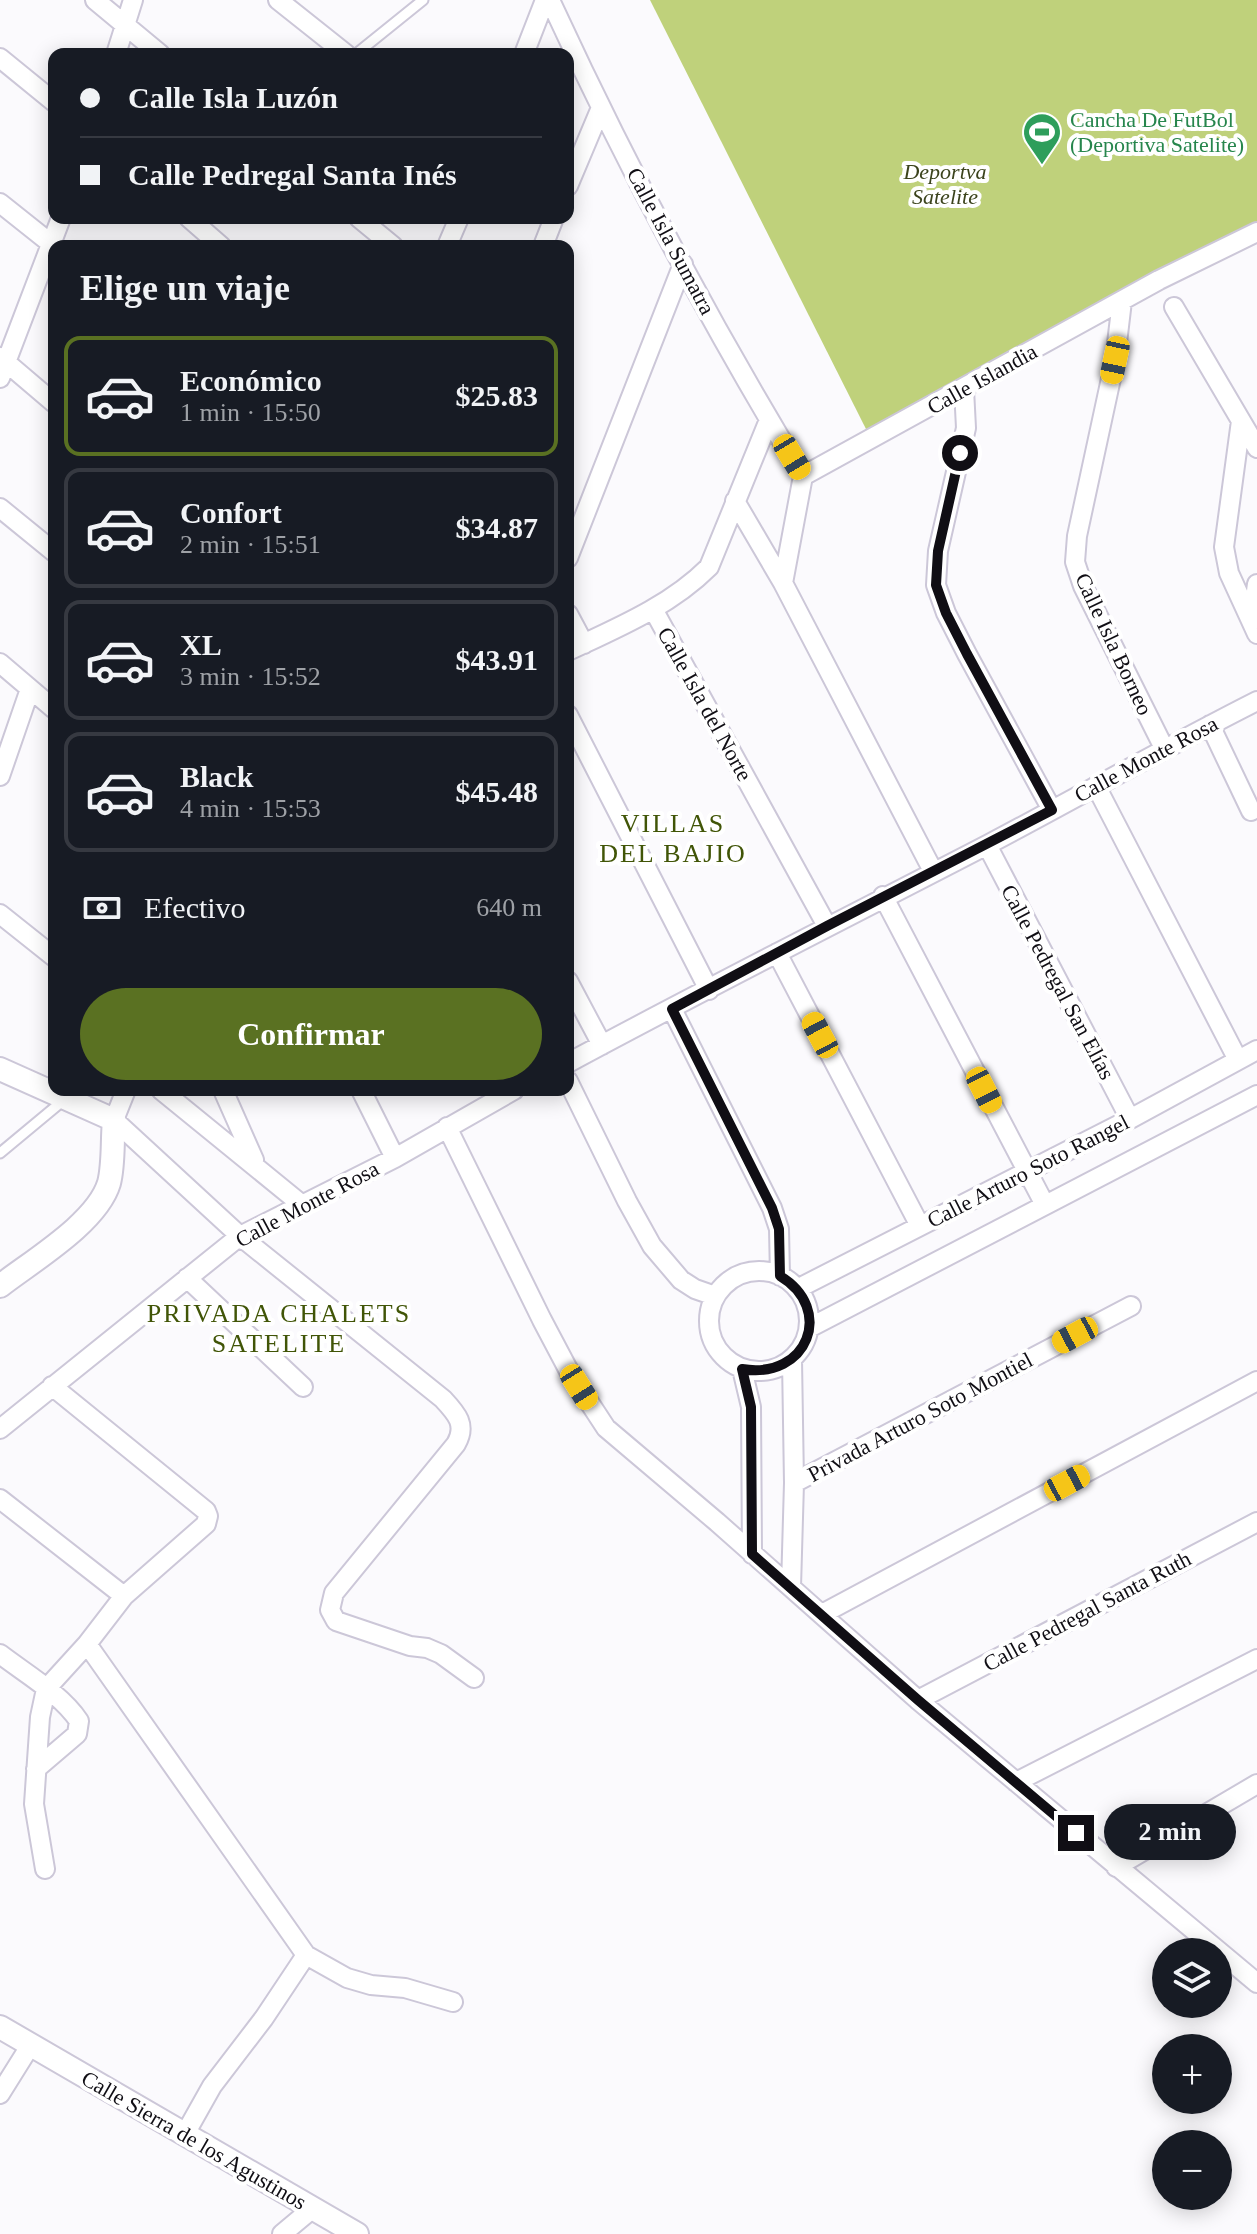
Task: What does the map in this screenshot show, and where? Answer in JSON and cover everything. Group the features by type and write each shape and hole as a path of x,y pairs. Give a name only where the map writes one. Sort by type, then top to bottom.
{"street":[{"path":"95,0 153,48"},
{"path":"118,48 133,0"},
{"path":"278,0 338,48"},
{"path":"527,48 547,0"},
{"name":"Calle Isla Sumatra","path":"547,0 570,48"},
{"name":"Calle Isla Sumatra","path":"574,56 683,264 803,476"},
{"path":"0,58 48,97"},
{"path":"574,172 600,110"},
{"path":"0,203 48,241"},
{"path":"196,224 214,240"},
{"path":"366,224 386,240"},
{"name":"Calle Islandia","path":"803,476 1159,280 1257,232"},
{"path":"48,257 2,365 48,399"},
{"path":"574,543 683,264"},
{"name":"Calle Isla Borneo","path":"1122,301 1115,360 1077,536 1075,562 1099,620 1164,748"},
{"path":"1174,307 1257,448"},
{"path":"964,389 966,428 938,551 936,585 967,654 1052,810"},
{"path":"576,648 653,609 709,567 769,420"},
{"path":"1241,421 1224,547 1229,573 1255,628"},
{"path":"783,583 803,476"},
{"path":"735,501 783,583 933,871"},
{"path":"0,508 48,547"},
{"path":"1255,628 1257,584"},
{"name":"Calle Isla del Norte","path":"653,609 827,926"},
{"path":"0,663 48,704"},
{"path":"0,776 30,689"},
{"name":"Calle Monte Rosa","path":"574,1060 1257,701"},
{"path":"1210,725 1251,811"},
{"path":"574,727 709,990"},
{"path":"1096,786 1238,1060"},
{"name":"Calle Pedregal San Elías","path":"987,845 1130,1119"},
{"path":"883,896 1045,1205"},
{"path":"0,914 48,952"},
{"path":"777,953 920,1226"},
{"path":"574,992 602,1045"},
{"path":"672,1009 772,1208 779,1229 780,1276"},
{"name":"Calle Arturo Soto Rangel","path":"797,1289 1027,1173 1257,1050"},
{"path":"0,1069 48,1091"},
{"path":"574,1093 652,1246 681,1280 715,1296"},
{"name":"Calle Arturo Soto Rangel","path":"809,1328 1257,1095"},
{"path":"58,1096 114,1120 240,1236 457,1413 462,1423 461,1435 446,1458 334,1593 330,1610 336,1621 441,1654 474,1678"},
{"path":"0,1286 51,1247 98,1204 109,1182 114,1120 124,1096"},
{"path":"169,1096 301,1204"},
{"path":"226,1096 256,1165"},
{"path":"364,1096 395,1158"},
{"name":"Calle Monte Rosa","path":"0,1429 240,1236 395,1158 447,1127 490,1096"},
{"path":"447,1127 556,1347 606,1428 918,1700 1257,1983"},
{"path":"751,1271 766,1271 780,1276 797,1289 808,1307 809,1328 803,1346 792,1360 777,1369 760,1372 742,1369 727,1361 715,1347 709,1331 709,1313 715,1296 724,1284 751,1271"},
{"path":"187,1278 303,1387"},
{"name":"Privada Arturo Soto Montiel","path":"794,1483 1131,1306"},
{"path":"791,1587 794,1483 792,1360"},
{"path":"742,1369 751,1407 752,1554"},
{"path":"822,1614 1257,1381"},
{"path":"45,1869 34,1804 40,1717 46,1689 87,1644 124,1596 206,1524 208,1516 206,1511 52,1386"},
{"path":"0,1499 82,1560 124,1596"},
{"name":"Calle Pedregal Santa Ruth","path":"918,1700 1257,1522"},
{"path":"87,1644 306,1955 347,1978 371,1985 405,1988 453,2002"},
{"path":"0,1654 46,1689 79,1721 77,1734 36,1769"},
{"path":"1016,1782 1257,1659"},
{"path":"1116,1867 1257,1784"},
{"path":"185,2134 212,2086 264,2018 306,1955"},
{"name":"Calle Sierra de los Agustinos","path":"0,2027 357,2234"},
{"path":"0,2094 30,2046"},
{"path":"282,2234 313,2208"}],"lane":[{"path":"363,48 423,0"},
{"path":"0,1153 65,1099"}],"green space":[{"name":"Deportva Satelite","path":"650,0 1257,0 1257,223 867,431"}],"place":[{"name":"Cancha De FutBol (Deportiva Satelite)","path":"1042,166"}],"district":[{"name":"VILLAS DEL BAJIO","path":"673,838"},
{"name":"PRIVADA CHALETS SATELITE","path":"279,1328"}],"route":[{"path":"960,453 938,551 936,585 967,654 1052,810 672,1009 772,1208 779,1229 780,1276 797,1289 808,1307 809,1328 803,1346 792,1360 777,1369 760,1372 742,1369 751,1407 752,1554 1076,1833"}]}
